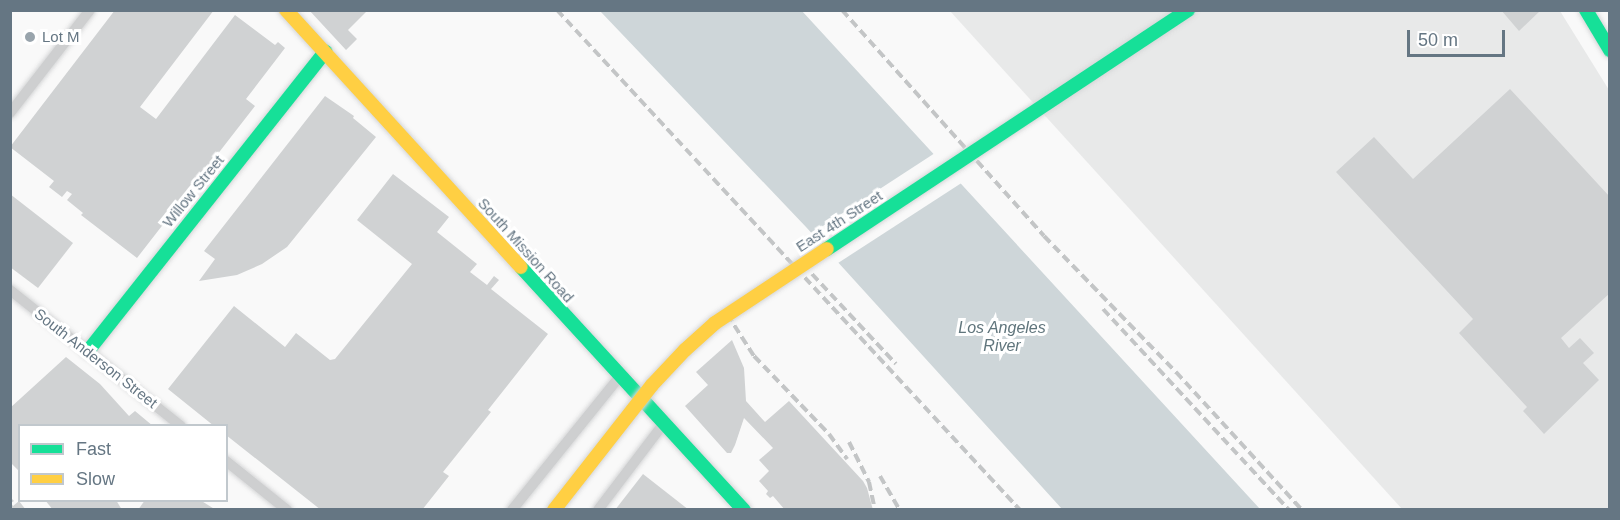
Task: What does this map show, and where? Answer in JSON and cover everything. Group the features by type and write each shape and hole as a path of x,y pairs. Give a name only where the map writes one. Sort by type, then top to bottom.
{"street":[{"path":"10,112 90,10"},
{"name":"South Mission Road","path":"286,10 744,510"},
{"name":"East 4th Street","path":"554,510 652,385 715,322 1188,10"},
{"path":"1585,12 1610,50"},
{"name":"Willow Street","path":"88,351 325,52"},
{"name":"South Anderson Street","path":"10,290 179,424"},
{"path":"512,510 620,376"},
{"path":"598,510 664,423"},
{"path":"228,463 287,510"}],"shaded area":[{"path":"950,11 1560,11 1609,90 1609,509 1402,509"}],"water":[{"name":"Los Angeles River","path":"600,11 802,11 1260,509 1062,509 806,227"}],"pier":[{"path":"935,153 963,182 835,265 809,235"}],"building":[{"path":"115,10 214,10 140,107 156,119 235,15 275,45 278,42 285,48 246,99 255,106 137,258 81,215 83,213 67,200 72,194 67,191 62,197 49,187 54,181 10,147"},
{"path":"309,10 368,10 348,30 357,39 346,50"},
{"path":"1501,10 1541,10 1519,31"},
{"path":"1510,89 1610,197 1610,293 1561,338 1569,348 1580,338 1594,353 1583,363 1599,380 1544,434 1523,411 1527,407 1459,333 1473,319 1336,172 1374,137 1413,179"},
{"path":"325,96 354,116 353,118 376,137 287,247 262,264 237,275 199,281 215,259 204,251"},
{"path":"393,174 449,217 437,232 477,264 470,272 487,285 494,276 499,280 491,289 548,334 488,410 491,412 443,472 449,476 422,510 321,510 228,437 228,424 212,424 168,389 234,306 285,347 296,333 330,360 335,359 412,264 357,220"},
{"path":"10,194 73,243 38,288 10,267"},
{"path":"732,340 744,368 746,401 765,422 789,401 863,481 873,510 785,510 773,496 770,498 766,494 768,491 759,481 769,471 759,460 773,448 744,418 735,445 731,453 727,453 685,406 708,385 696,372"},
{"path":"66,357 100,384 129,416 135,411 151,424 18,424 18,470 10,462 10,408"},
{"path":"643,474 689,510 615,510"},
{"path":"10,497 14,501 11,503 13,506 20,502 26,510 10,510"},
{"path":"47,502 117,502 122,510 53,510"},
{"path":"144,502 203,502 216,510 138,510"}],"railway":[{"path":"557,10 1020,510"},
{"path":"842,10 1044,236 1176,372 1302,510"},
{"path":"812,274 896,364"},
{"path":"1103,309 1289,510"},
{"path":"727,314 754,356 829,434 847,459"},
{"path":"849,442 869,482 875,510"},
{"path":"880,476 900,510"}],"traffic: fast":[{"path":"827,249 1188,10"},
{"path":"1586,10 1610,50"},
{"path":"88,351 325,52"},
{"path":"521,267 744,510"}],"traffic: slow":[{"path":"286,10 521,267"},
{"path":"554,510 652,385 685,350 715,323 827,249"}],"place":[{"name":"Lot M","path":"30,37"}]}
